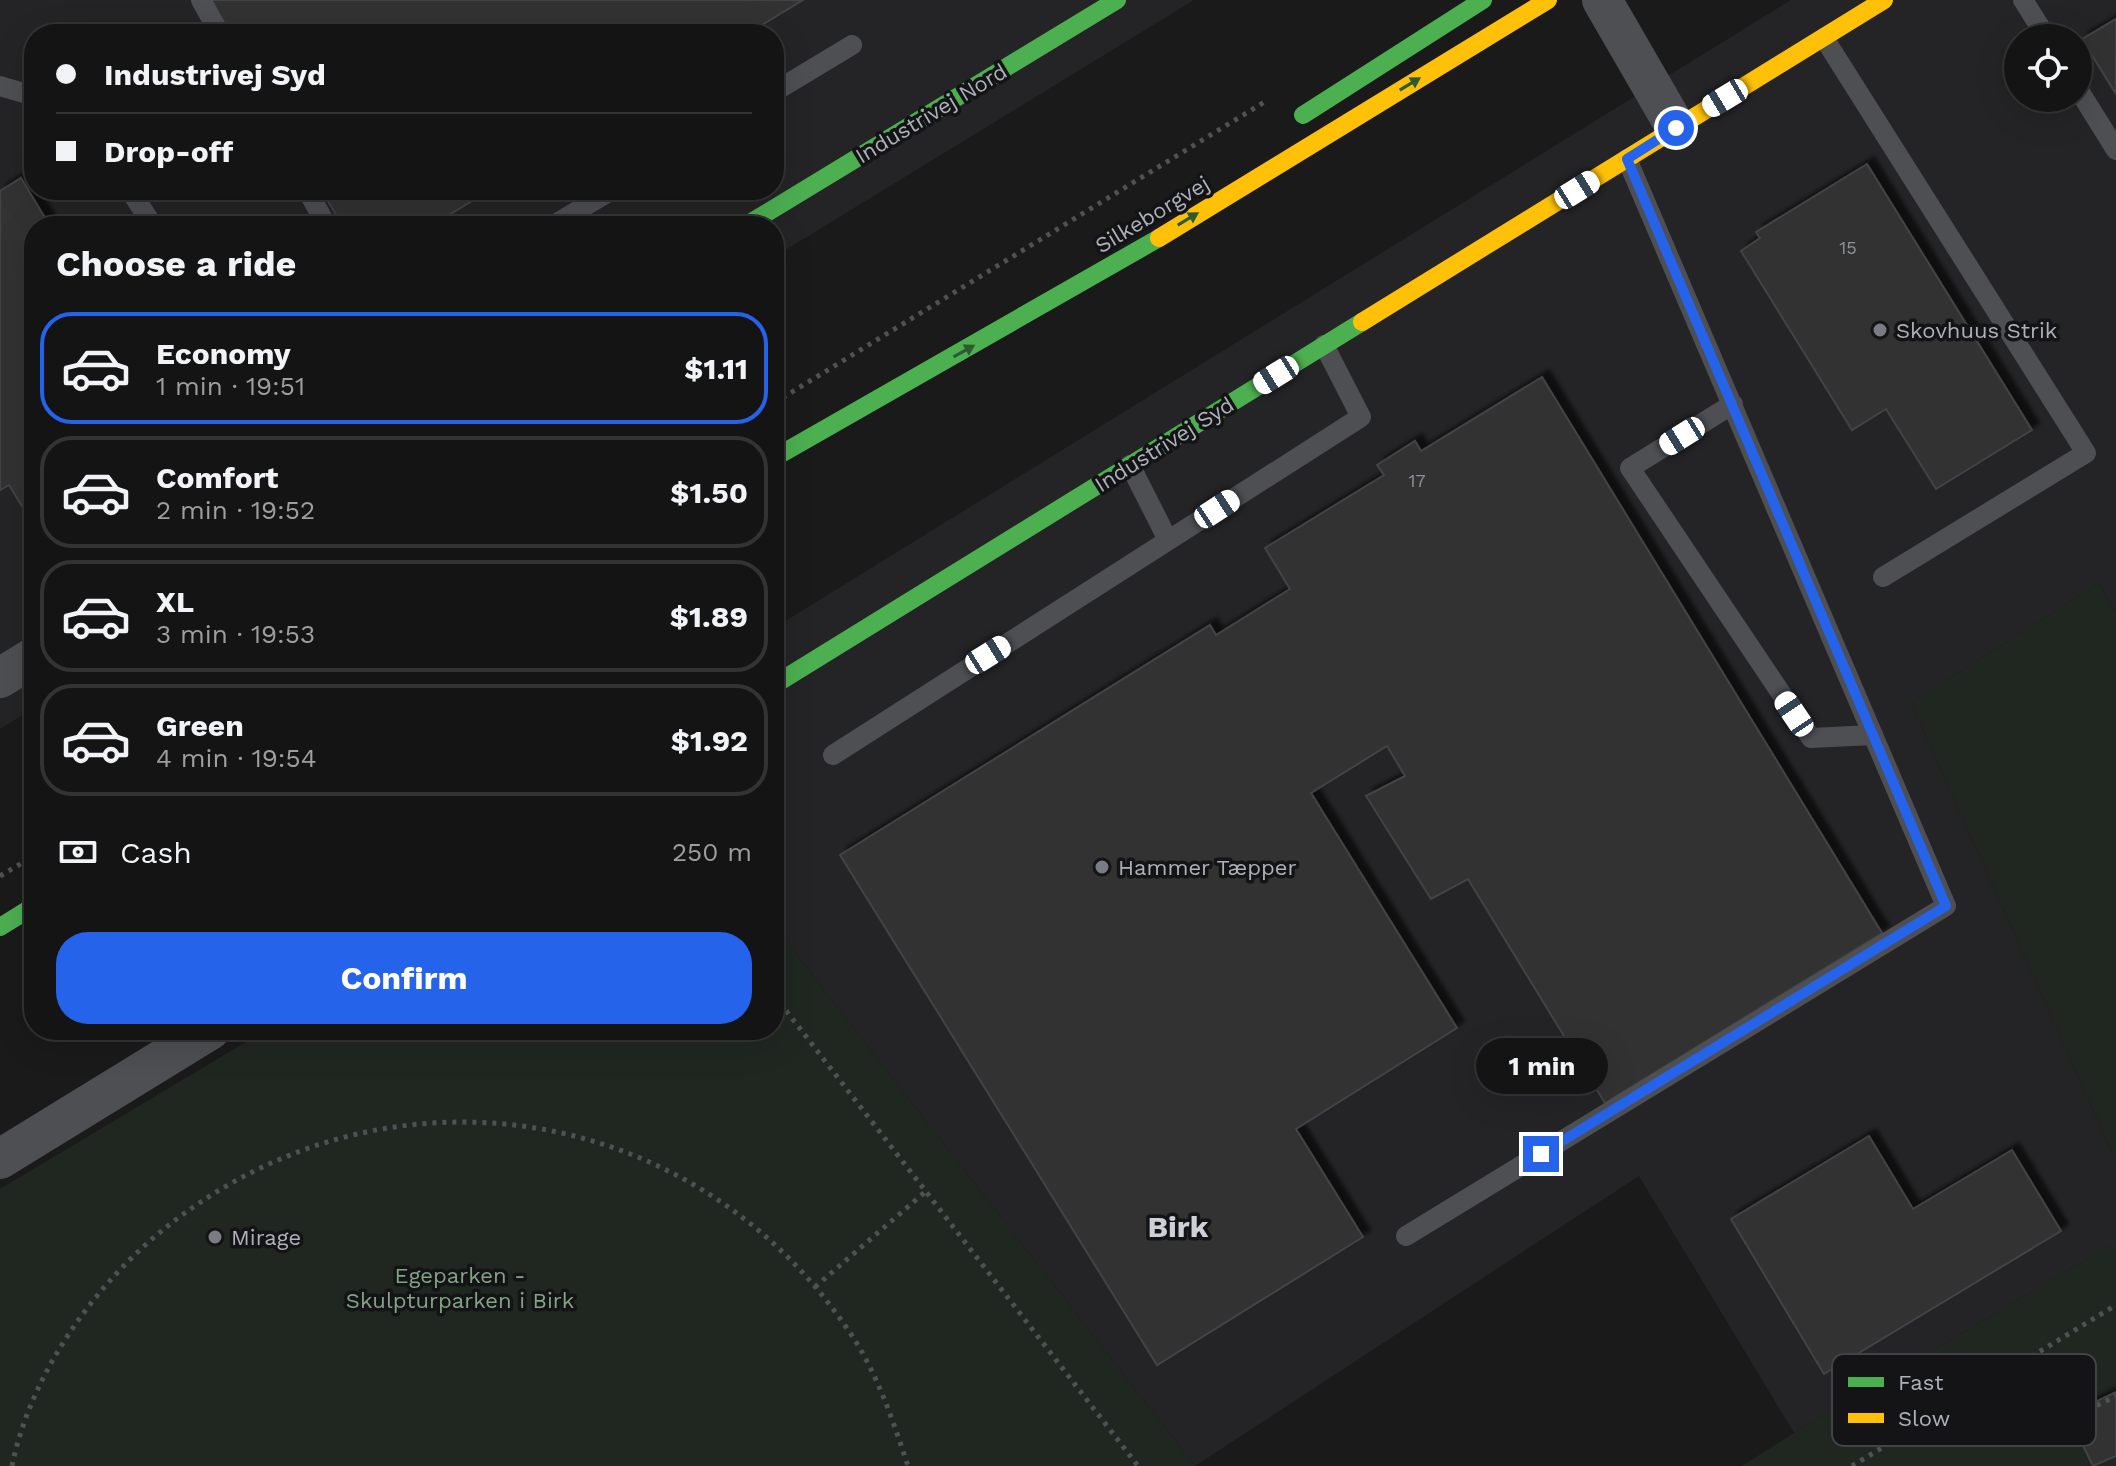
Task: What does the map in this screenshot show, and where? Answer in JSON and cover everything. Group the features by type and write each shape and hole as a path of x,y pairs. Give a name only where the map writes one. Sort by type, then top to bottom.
{"street":[{"name":"Industrivej Nord","path":"761,216 1117,0"},
{"path":"1282,128 1483,0"},
{"name":"Silkeborgvej","path":"784,450 1078,287 1548,0"},
{"path":"1602,0 1676,128"},
{"name":"Industrivej Syd","path":"784,679 1884,0"},
{"name":"Silkeborgvej","path":"784,450 1028,291"},
{"path":"0,678 24,663"},
{"path":"0,927 24,912"},
{"path":"0,1159 194,1040"}],"lane":[{"path":"201,0 214,24"},
{"path":"2023,0 2038,24"},
{"path":"1824,38 2086,453 1883,577"},
{"path":"784,86 852,45"},
{"path":"0,86 24,93"},
{"path":"2092,111 2116,150"},
{"path":"1406,1236 1946,906 1627,159"},
{"path":"569,216 595,200"},
{"path":"833,755 1361,417 1324,345"},
{"path":"1733,404 1630,468 1811,738 1873,735"},
{"path":"1130,465 1168,540"}],"path":[{"path":"784,397 1273,96"},
{"path":"0,876 24,862"},
{"path":"784,1008 1138,1466"},
{"path":"12,1466 44,1377 87,1308 140,1247 204,1197 263,1165 352,1133 446,1121 513,1123 592,1139 668,1169 737,1211 797,1265 847,1328 886,1399 908,1466"},
{"path":"815,1287 925,1192"},
{"path":"2036,1354 2116,1305"},
{"path":"2096,1406 2116,1396"},
{"path":"1852,1466 1885,1446"}],"shaded area":[{"path":"0,0 1194,0 784,251 784,216 24,216 24,714 0,729"},
{"path":"1791,0 2116,0 2116,612 2099,583 1911,703 2116,1161 2116,1242 1927,1354 1832,1354 1832,1410 1794,1433 1639,1176 1195,1466 784,939 784,622"}],"green space":[{"path":"2099,583 2116,612 2116,1161 1911,703"},
{"name":"Egeparken - Skulpturparken i Birk","path":"784,939 1195,1466 0,1466 0,1189 249,1040 784,1040"},
{"path":"2116,1242 2116,1466 1742,1466 1832,1410 1832,1446 2096,1446 2096,1354 1927,1354"}],"building":[{"path":"205,0 803,0 763,24 220,24"},
{"path":"2116,19 2116,94 2092,55 2092,33"},
{"name":"Skovhuus Strik","path":"1867,164 2032,430 1936,489 1886,409 1852,430 1741,251 1760,238 1756,232"},
{"path":"21,178 24,200 34,200 44,216 24,216 24,509 9,485 0,490 0,191"},
{"path":"327,200 474,200 447,216 337,216"},
{"name":"Hammer Tæpper","path":"1542,377 1882,933 1605,1103 1468,879 1431,899 1366,796 1405,776 1387,746 1311,793 1457,1028 1296,1129 1363,1237 1157,1365 840,855 1210,625 1216,635 1290,589 1265,548 1384,475 1377,465 1415,441 1421,451"},
{"path":"1869,1136 1913,1209 2012,1150 2061,1231 1857,1354 1832,1354 1832,1369 1824,1374 1731,1219"},
{"path":"2116,1392 2116,1456 2093,1466 2083,1446 2096,1446 2096,1402"}],"traffic: fast":[{"path":"761,216 1117,0"},
{"path":"1303,115 1483,0"},
{"path":"784,452 1159,238"},
{"path":"784,679 1362,322"},
{"path":"0,927 24,912"}],"traffic: slow":[{"path":"1159,238 1548,0"},
{"path":"1362,322 1884,0"}],"place":[{"name":"Skovhuus Strik","path":"1880,330"},
{"name":"Hammer Tæpper","path":"1102,867"},
{"name":"Mirage","path":"215,1237"}],"district":[{"name":"Birk","path":"1178,1227"}],"route":[{"path":"1541,1154 1946,906 1627,159 1676,128"}]}
